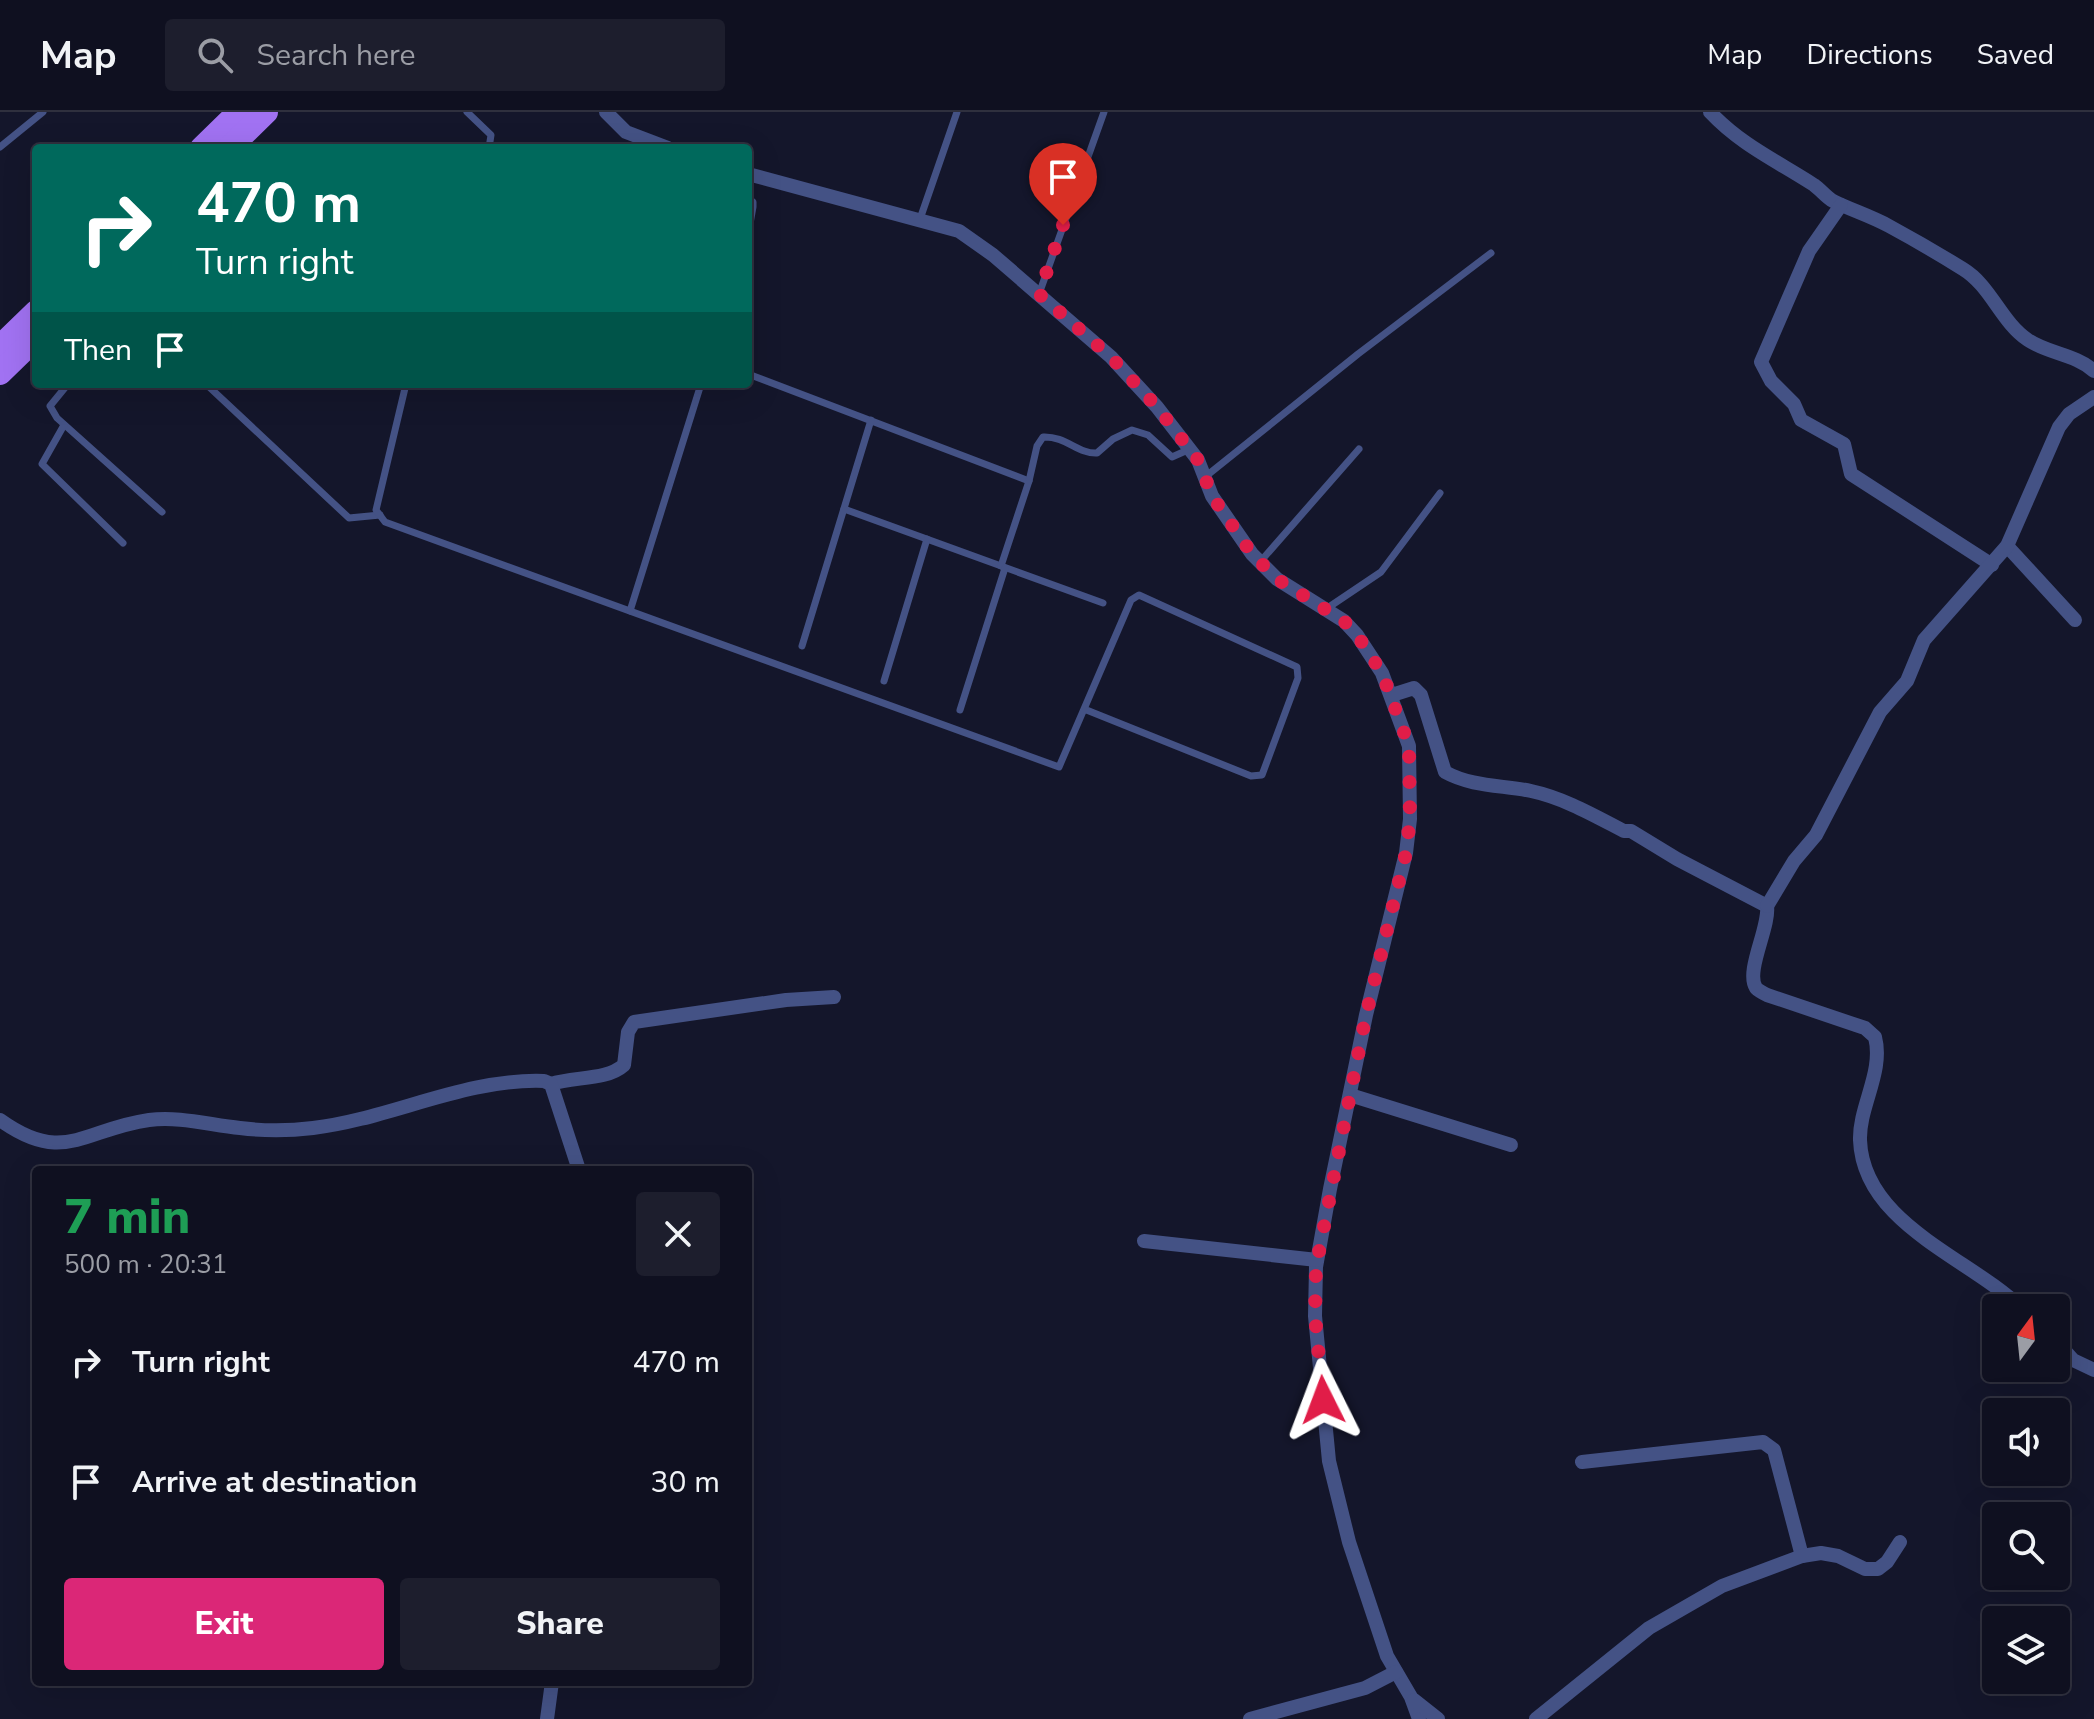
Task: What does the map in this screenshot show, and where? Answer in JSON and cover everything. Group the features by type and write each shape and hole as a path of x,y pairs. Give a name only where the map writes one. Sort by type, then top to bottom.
{"main road":[{"path":"206,144 239,112"},
{"path":"233,144 266,112"},
{"path":"0,347 32,316"},
{"path":"0,373 32,342"}],"street":[{"path":"606,112 626,132 658,144"},
{"path":"1710,112 1721,125 1765,158 1827,197 1890,226 1976,278 2000,313 2026,339 2044,349 2084,362 2094,371"},
{"path":"752,175 959,231 993,255 1111,357 1157,407 1198,460 1217,504 1260,562 1277,579 1326,609 1357,635 1382,673 1392,695 1409,746 1410,819 1406,853 1376,972 1317,1260 1315,1316 1329,1461 1349,1542 1375,1626 1419,1719"},
{"path":"1841,205 1809,251 1761,362 1771,381 1794,404 1801,420 1844,444 1851,474 1992,565"},
{"path":"2004,1294 1982,1275 1922,1239 1871,1184 1863,1160 1860,1122 1875,1069 1875,1037 1865,1028 1767,995 1756,988 1753,976 1766,925 1767,906 1794,861 1816,835 1880,712 1907,681 1924,640 2007,546 2059,427 2069,414 2094,397"},
{"path":"2007,546 2075,620"},
{"path":"1392,695 1414,688 1418,691 1445,772 1466,781 1534,791 1560,800 1624,831 1631,831 1767,906"},
{"path":"0,1120 28,1138 56,1143 149,1120 285,1131 344,1124 420,1102 501,1084 531,1081 551,1084 567,1078 616,1072 624,1065 628,1032 634,1022 786,1000 834,997"},
{"path":"551,1084 578,1166"},
{"path":"1350,1095 1511,1145"},
{"path":"1144,1241 1317,1260"},
{"path":"2070,1357 2094,1370"},
{"path":"1582,1462 1763,1442 1774,1450 1802,1556"},
{"path":"1536,1719 1649,1628 1722,1586 1802,1556 1821,1553 1838,1556 1865,1569 1878,1569 1887,1562 1900,1542"},
{"path":"1250,1719 1365,1688 1396,1672"},
{"path":"547,1719 551,1686"},
{"path":"1411,1697 1438,1719"}],"lane":[{"path":"1,145 43,112"},
{"path":"467,112 491,135 490,144"},
{"path":"920,219 957,112"},
{"path":"1039,294 1104,112"},
{"path":"1204,478 1358,354 1491,253"},
{"path":"752,375 1029,481"},
{"path":"65,388 50,406 64,425 162,512"},
{"path":"210,388 349,518 380,515"},
{"path":"405,388 376,510 385,522 1059,767 1084,709 1131,600 1139,595 1297,667 1298,678 1262,775 1251,776 1084,709"},
{"path":"630,611 700,388"},
{"path":"802,646 871,420"},
{"path":"64,425 42,464 123,543"},
{"path":"960,710 1037,446 1043,437 1057,436 1089,453 1097,453 1113,439 1132,430 1148,435 1172,457 1190,449"},
{"path":"1260,562 1359,449"},
{"path":"1326,609 1381,572 1440,493"},
{"path":"844,509 1103,603"},
{"path":"884,681 927,539"}],"route":[{"path":"1063,225 1039,294 1111,357 1157,407 1198,460 1212,496 1252,554 1277,579 1344,621 1357,635 1382,673 1409,746 1410,819 1406,853 1366,1015 1316,1267 1315,1316 1323,1400"}]}
